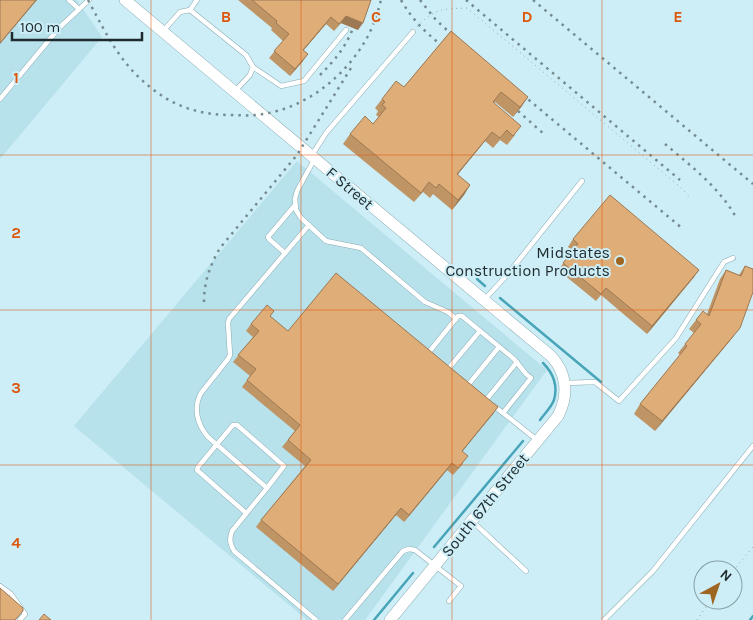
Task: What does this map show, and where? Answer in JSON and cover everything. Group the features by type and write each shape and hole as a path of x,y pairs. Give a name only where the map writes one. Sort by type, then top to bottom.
{"street":[{"name":"F Street","path":"125,0 551,356 560,367 566,383"},
{"name":"South 67th Street","path":"390,620 558,416 565,396 566,383"}],"lane":[{"path":"69,0 79,9"},
{"path":"0,99 60,27 89,0"},
{"path":"163,32 180,12 190,10 197,0"},
{"path":"190,10 246,55 252,67 282,86 304,81 346,30"},
{"path":"413,32 326,133 297,191 295,204 301,218 326,241 361,248 425,302 448,312 456,319"},
{"path":"235,92 250,75 252,67"},
{"path":"484,300 507,275 582,181"},
{"path":"285,253 268,238 295,204"},
{"path":"267,488 202,431 196,408 201,393 230,355 228,323 230,319 308,225"},
{"path":"566,383 595,382 619,401 676,338 724,262 733,258"},
{"path":"432,356 429,352 458,316 462,316 517,362 531,378 502,413"},
{"path":"448,369 480,331"},
{"path":"468,385 499,347"},
{"path":"486,400 517,362"},
{"path":"443,365 455,374"},
{"path":"461,380 474,390"},
{"path":"480,395 538,441"},
{"path":"246,513 197,470 233,425 237,425 284,466 232,531 230,537 231,545 234,551 316,620"},
{"path":"604,620 653,571 753,446"},
{"path":"472,521 526,571"},
{"path":"345,620 403,551 408,548 416,550 461,586 449,602"},
{"path":"0,586 11,594 25,614 20,620"}],"path":[{"path":"413,32 424,19 441,9 467,8 690,196"},
{"path":"742,560 753,547"}],"shaded area":[{"path":"0,0 77,0 102,37 0,159"},
{"path":"297,161 547,370 365,620 307,620 74,426"}],"building":[{"path":"0,0 36,0 0,43"},
{"path":"252,0 371,0 363,23 346,16 339,24 331,17 303,50 308,54 295,69 274,51 289,34"},
{"path":"451,31 528,97 520,107 501,92 493,102 521,126 513,136 507,130 500,138 492,132 457,174 470,185 458,200 439,184 436,188 429,182 421,193 350,134 365,116 373,124 386,108 382,105 385,102 382,99 396,81 404,87"},
{"name":"Midstates Construction Products","path":"610,195 699,270 652,326 606,288 601,294 563,263 578,244 573,239"},
{"path":"745,266 753,269 753,292 740,328 662,421 640,404 687,346 685,344 701,324 696,320 703,311 709,316 726,270 741,276"},
{"path":"336,273 498,407 462,451 468,456 458,468 452,463 409,515 401,508 338,584 261,520 311,460 288,440 300,425 247,380 256,369 238,355 259,331 251,324 267,305 274,311 270,316 288,331"},
{"path":"0,588 23,608 23,611 15,620 0,620"},
{"path":"44,614 51,620 39,620"}],"waterway":[{"path":"477,279 485,286"},
{"path":"500,298 601,382"},
{"path":"540,420 553,403 555,395 552,375 543,363"},
{"path":"434,547 523,441"},
{"path":"374,620 413,573"},
{"path":"750,620 753,616"}],"railway":[{"path":"88,0 117,51 145,83 166,99 184,107 222,115 255,115 273,112 290,107 321,89 335,78 359,51 376,18 381,0"},
{"path":"401,0 419,24 441,45"},
{"path":"420,0 436,20 460,42"},
{"path":"466,0 680,180"},
{"path":"533,0 753,184"},
{"path":"320,75 339,53 353,28"},
{"path":"204,302 208,274 220,248 297,155 351,68"},
{"path":"517,90 683,229"},
{"path":"518,111 545,135"},
{"path":"665,144 714,187 737,219"}],"place":[{"name":"Midstates Construction Products","path":"620,261"}]}
